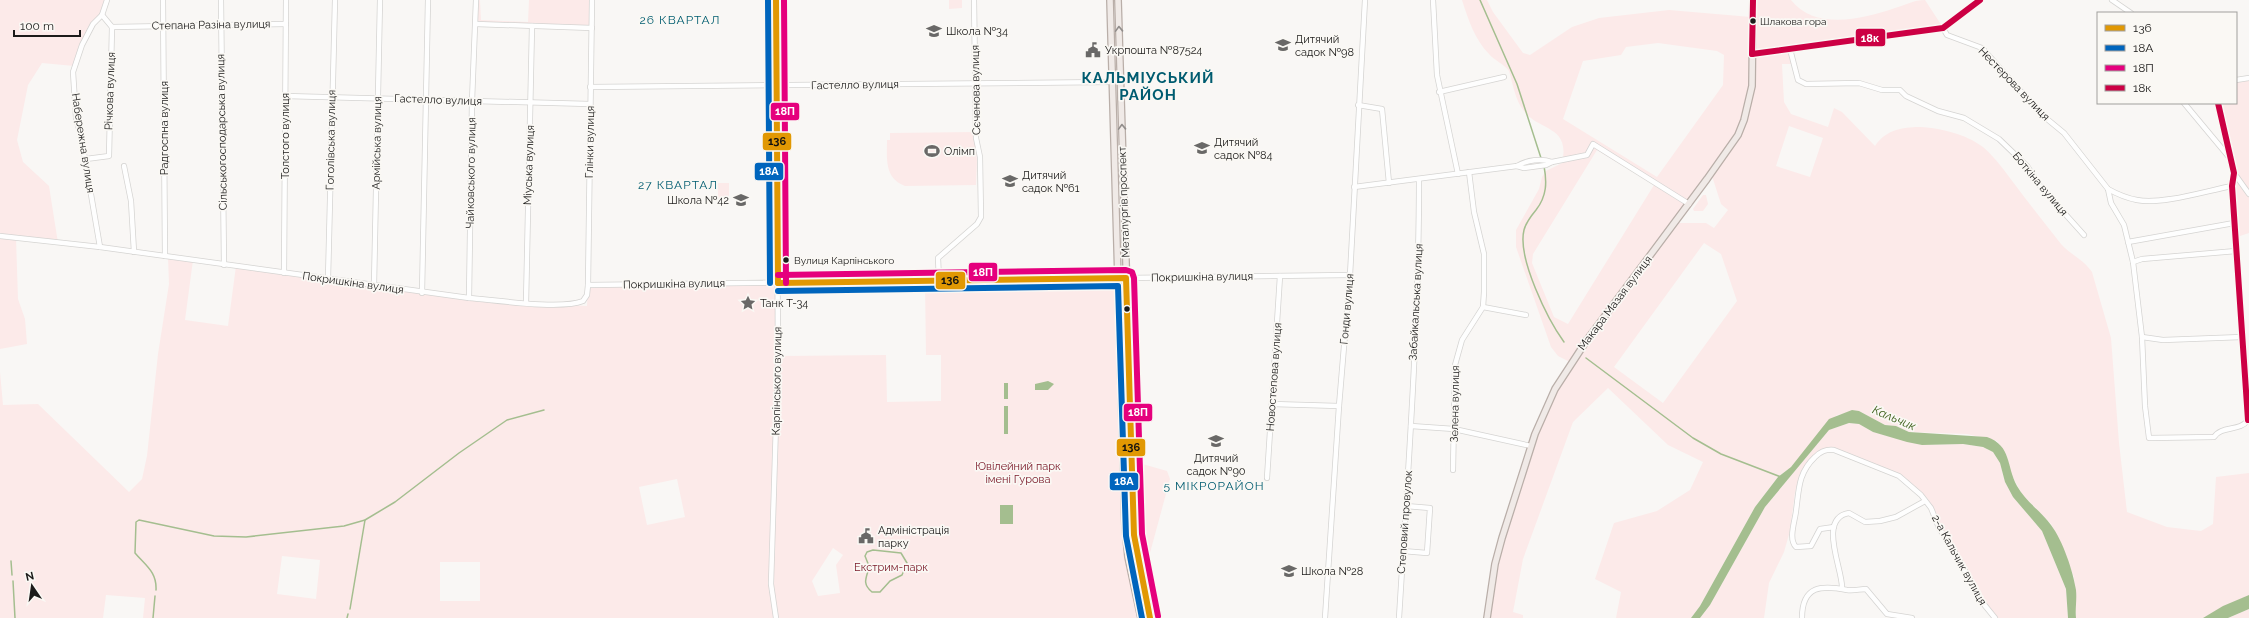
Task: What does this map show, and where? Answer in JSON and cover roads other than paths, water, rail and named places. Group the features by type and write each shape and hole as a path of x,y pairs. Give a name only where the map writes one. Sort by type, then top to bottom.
{"main road":[{"name":"Металургів проспект","path":"1110,0 1126,536 1141,618"},
{"name":"Металургів проспект","path":"1118,0 1134,535 1150,618"},
{"name":"Макара Мазая вулиця","path":"1487,618 1501,542 1531,446 1552,395 1571,363 1729,148 1744,120 1752,86 1753,0"},
{"name":"Гастелло вулиця","path":"1112,82 1121,82"},
{"name":"Покришкіна вулиця","path":"1118,278 1126,278"}],"street":[{"name":"Набережна вулиця","path":"100,247 86,159 76,118 73,72 82,45 93,24 102,15 107,0"},
{"name":"Радгоспна вулиця","path":"163,0 165,256"},
{"name":"Сільськогосподарська вулиця","path":"221,0 224,265"},
{"name":"Толстого вулиця","path":"284,273 286,0"},
{"name":"Гоголівська вулиця","path":"328,279 335,0"},
{"name":"Армійська вулиця","path":"374,285 380,0"},
{"path":"422,293 428,0"},
{"name":"Чайковського вулиця","path":"469,298 472,101 476,0"},
{"name":"Глінки вулиця","path":"588,285 592,0"},
{"name":"Карпінського вулиця","path":"776,0 778,359 771,584 776,618"},
{"name":"Сєченова вулиця","path":"939,280 938,258 978,224 981,217 980,157 976,138 974,0"},
{"name":"Гонди вулиця","path":"1326,618 1338,406 1350,275 1358,105 1365,0"},
{"path":"1433,0 1439,92 1458,174"},
{"path":"1752,54 1943,28 1980,0"},
{"path":"2112,0 2130,12"},
{"path":"102,15 112,27"},
{"name":"Степана Разіна вулиця","path":"112,27 286,24"},
{"path":"476,24 592,28"},
{"name":"Міуська вулиця","path":"526,303 532,26"},
{"name":"Річкова вулиця","path":"86,159 108,156 112,27"},
{"name":"Нестерова вулиця","path":"1943,28 1947,35 1982,48 2041,114 2064,133 2108,188"},
{"name":"Боткіна вулиця","path":"1790,49 1798,80 1806,84 1859,83 1882,90 1900,90 1906,96 1938,111 1964,118 1993,135 2027,166 2040,186 2084,235"},
{"path":"1439,92 1504,77"},
{"path":"2237,80 2249,78"},
{"name":"Гастелло вулиця","path":"590,87 1112,82"},
{"name":"Гастелло вулиця","path":"285,96 590,104"},
{"path":"2185,104 2230,158"},
{"path":"2218,104 2234,174 2249,194"},
{"path":"1358,105 1382,109 1389,183"},
{"path":"1354,187 1517,166 1524,168 1546,165 1552,162 1587,155 1593,144 1689,204"},
{"path":"1517,166 1523,162 1537,160 1546,159 1552,162"},
{"path":"124,166 131,201 134,252"},
{"path":"1469,172 1474,212 1484,254 1485,273 1482,307 1526,315"},
{"path":"2108,188 2112,203 2124,225 2133,262 2142,337 2149,438 2214,437 2222,431 2240,427 2248,420 2234,223 2232,186 2234,174"},
{"name":"Забайкальська вулиця","path":"1411,426 1419,235 1419,179"},
{"path":"2108,188 2122,196 2138,200 2157,201 2232,186"},
{"path":"2128,242 2234,223"},
{"name":"Покришкіна вулиця","path":"0,236 100,247 422,293 526,303 579,303 586,298 588,285 1118,278"},
{"path":"2133,262 2142,259 2236,251"},
{"name":"Покришкіна вулиця","path":"1126,278 1350,275"},
{"name":"Новостепова вулиця","path":"1267,478 1280,276"},
{"name":"Зелена вулиця","path":"1453,470 1455,365 1462,340 1482,307"},
{"path":"2142,337 2163,340 2242,337"},
{"path":"1272,404 1338,406"},
{"path":"1411,426 1454,429 1531,446"},
{"name":"Степовий провулок","path":"1399,618 1411,426"},
{"name":"2-а Кальчик вулиця","path":"1925,500 1896,517 1880,521 1865,522 1847,514 1839,519 1834,527 1820,530 1811,546 1797,547 1793,545 1792,532 1797,505 1797,494 1801,476 1810,462 1820,452 1827,450 1864,461 1899,476 1925,500 1982,602 1995,618"},
{"path":"1403,551 1427,553 1430,508 1406,506"},
{"path":"1834,527 1833,549 1842,588"},
{"path":"1802,618 1804,602 1810,593 1826,587 1866,589 1887,614 1912,618"}],"waterway":[{"path":"1480,0 1517,84 1541,158"},
{"path":"1544,166 1546,178 1544,194 1540,205 1526,224 1523,242 1529,272 1535,288 1550,319 1564,342"},
{"path":"1586,358 1693,438 1721,454 1781,477"},
{"path":"156,590 155,578 153,574 135,553 136,522 139,520 214,536 246,537 344,526 365,520 395,502 459,453 507,420 544,410"},
{"path":"350,609 365,520"},
{"path":"869,566 865,556 867,552 873,550 901,553 907,563 902,575 890,581 880,592 872,592 866,584 869,568"},
{"path":"11,561 12,575"},
{"path":"13,581 15,618"},
{"path":"153,618 155,596"},
{"path":"347,618 348,614"}],"place":[{"name":"Шлакова гора","path":"1753,21"},
{"name":"Школа №34","path":"934,31"},
{"name":"Дитячий садок №98","path":"1283,45"},
{"name":"Укрпошта №87524","path":"1093,50"},
{"name":"Дитячий садок №84","path":"1202,148"},
{"name":"Олімп","path":"932,151"},
{"name":"Дитячий садок №61","path":"1010,181"},
{"name":"Школа №42","path":"741,200"},
{"name":"Вулиця Карпінського","path":"786,260"},
{"name":"Танк Т-34","path":"748,303"},
{"name":"Дитячий садок №90","path":"1216,441"},
{"name":"Адміністрація парку","path":"866,536"},
{"name":"Школа №28","path":"1289,571"}],"district":[{"name":"26 КВАРТАЛ","path":"680,20"},
{"name":"КАЛЬМІУСЬКИЙ РАЙОН","path":"1148,86"},
{"name":"27 КВАРТАЛ","path":"678,185"},
{"name":"5 МІКРОРАЙОН","path":"1214,486"}],"water label":[{"name":"Кальчик","path":"1894,418"}],"park label":[{"name":"Ювілейний парк імені Гурова","path":"1018,472"},
{"name":"Екстрим-парк","path":"891,567"}]}
